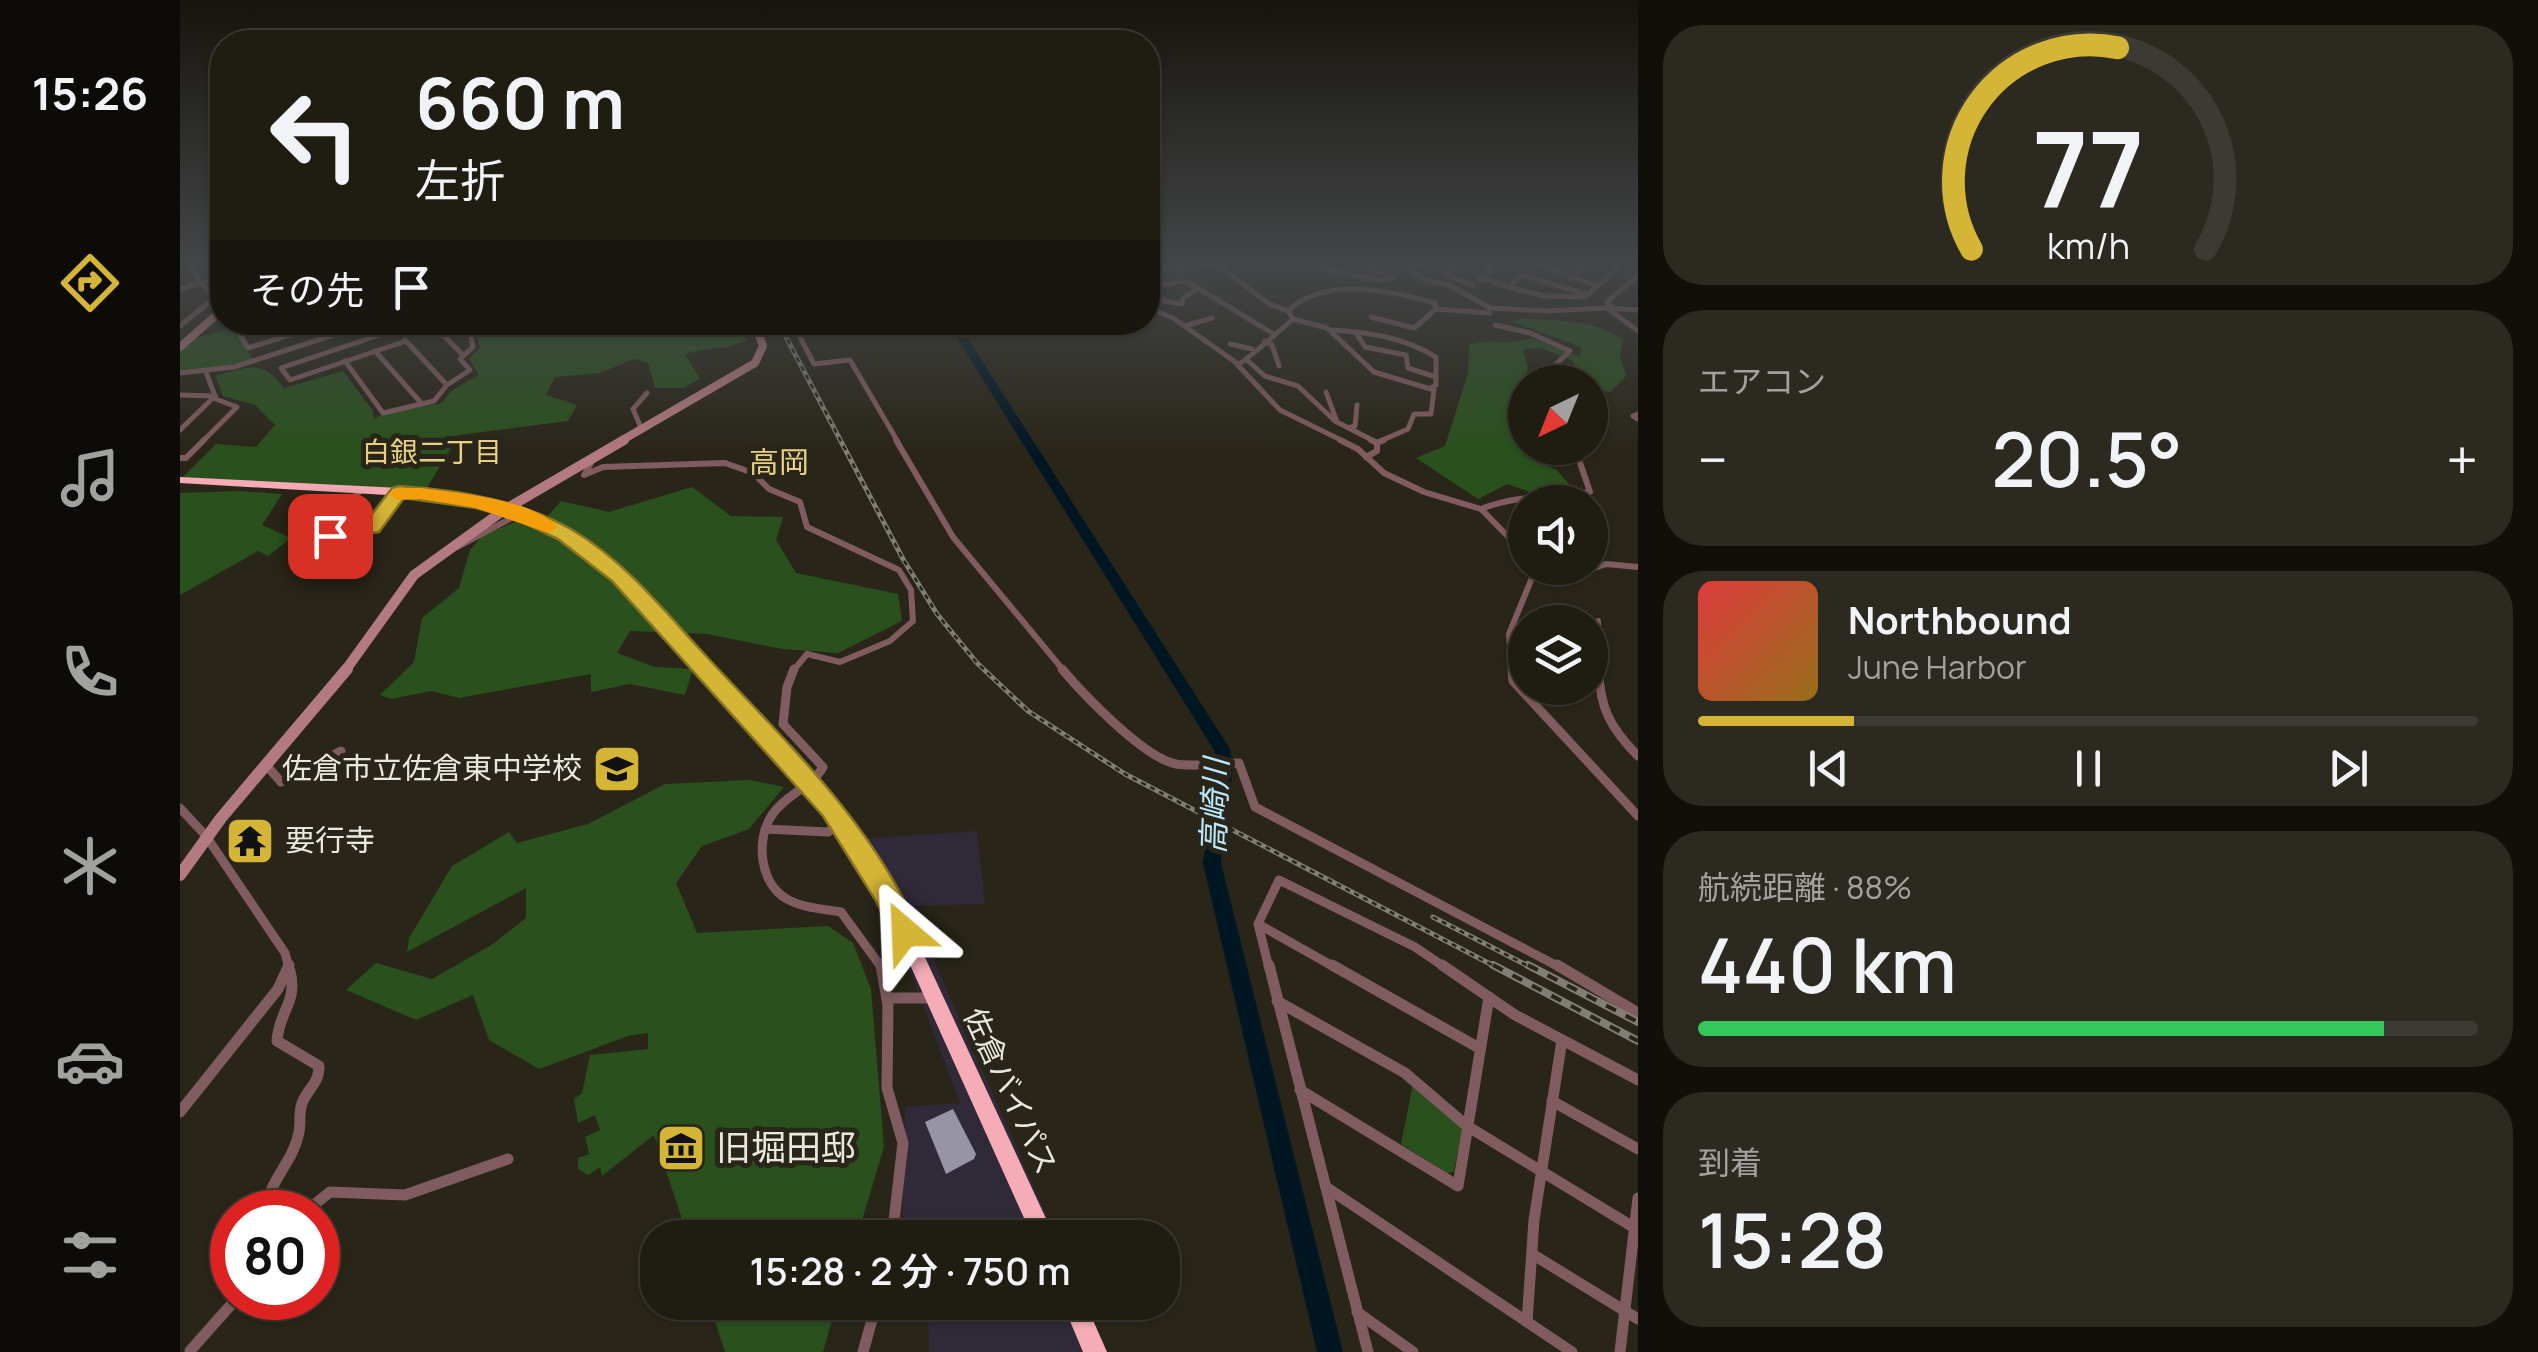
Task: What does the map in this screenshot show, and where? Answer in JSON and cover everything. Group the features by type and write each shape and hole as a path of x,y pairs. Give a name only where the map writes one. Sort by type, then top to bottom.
{"highway":[{"name":"佐倉バイパス","path":"180,480 399,492 477,502 564,534 620,576 842,822 886,892 1036,1219"},
{"path":"1081,1320 1095,1352"}],"street":[{"path":"180,347 201,328"},
{"path":"1188,328 1238,364 1280,410 1358,449 1384,474 1480,510 1508,537"},
{"path":"1263,328 1274,335"},
{"path":"1248,362 1252,349 1282,328"},
{"path":"1324,328 1392,337 1426,350 1436,357 1436,385 1431,388"},
{"path":"1499,328 1506,336"},
{"path":"1511,328 1570,351 1555,365"},
{"path":"1330,330 1363,358 1366,368 1374,373 1415,380 1431,388"},
{"path":"1356,332 1364,347 1406,355 1408,368 1436,377"},
{"path":"240,335 248,348 292,335 310,358"},
{"path":"180,373 206,372 334,335"},
{"path":"380,335 281,368 290,380 406,341"},
{"path":"400,335 448,385"},
{"path":"443,335 462,354"},
{"path":"345,361 383,413 434,402 448,385 470,370 460,359 473,347 471,335"},
{"path":"180,875 206,836 332,689 396,596 433,558 512,512 604,450 755,363 763,346 759,335"},
{"path":"799,335 814,364 850,360 953,537 1067,677 1124,731 1173,764 1186,767 1196,763 1239,763 1255,807 1534,952 1638,1013"},
{"path":"1264,341 1272,345 1280,366"},
{"path":"1230,344 1252,349"},
{"path":"375,351 422,404"},
{"path":"1238,364 1248,362 1266,376 1298,386 1337,422 1377,443"},
{"path":"206,372 214,398"},
{"path":"1377,443 1408,429 1414,414 1431,414 1431,388"},
{"path":"1326,392 1337,422"},
{"path":"642,430 633,408 647,394"},
{"path":"180,458 186,458 237,407 214,398 181,396"},
{"path":"180,430 214,398"},
{"path":"1348,428 1355,426 1357,405"},
{"path":"1366,457 1377,452 1377,443"},
{"path":"604,450 584,475 603,467 641,468 694,462 752,472 769,489 800,502 806,528 847,549 880,557 898,567 913,591 913,621 904,632 840,662 807,654 793,670 783,724 823,766 780,804 765,829 761,849 769,881 792,902 841,912 881,963 887,998 888,1088 902,1143 894,1220"},
{"path":"1480,510 1510,497 1536,500 1590,492 1581,465"},
{"path":"361,490 320,534 330,536 372,527 399,492"},
{"path":"1608,564 1638,567"},
{"path":"1529,585 1508,634 1513,681 1638,816"},
{"path":"1602,705 1615,733 1638,756"},
{"path":"267,766 281,782 341,751"},
{"path":"180,808 206,836 285,953 296,990 278,1027 277,1041 319,1066 320,1079 300,1103 300,1130 294,1153 268,1190"},
{"path":"765,829 828,832 842,822"},
{"path":"1368,1352 1258,924 1279,880 1415,947 1489,997 1638,1080"},
{"path":"1258,924 1479,1048"},
{"path":"180,1112 278,989 289,967"},
{"path":"1300,1090 1458,1186 1489,997"},
{"path":"887,998 934,998"},
{"path":"1277,1000 1405,1073 1468,1126 1636,1229"},
{"path":"1527,1322 1542,1173 1562,1040"},
{"path":"1552,1101 1638,1148"},
{"path":"340,1192 351,1188 400,1197 508,1158"},
{"path":"1325,1186 1572,1352"},
{"path":"1620,1352 1638,1198"},
{"path":"1532,1254 1638,1320"},
{"path":"1358,1312 1413,1352"},
{"path":"180,1347 191,1352 218,1320"},
{"path":"863,1352 872,1320"}],"shaded area":[{"path":"977,831 985,904 910,906 1049,1220 902,1220 905,1107 960,1103 899,942 841,840"},
{"path":"928,1320 1093,1320 1107,1352 929,1352"}],"green space":[{"path":"1530,328 1601,328 1612,333 1623,340 1620,355 1626,376 1608,392 1608,365 1574,365 1541,348 1523,349 1527,365 1508,365 1508,465 1546,465 1557,470 1570,485 1507,484 1478,499 1416,458 1445,446 1468,373 1469,345 1531,338 1580,356 1581,347"},
{"path":"237,335 253,360 224,368 180,371 180,351 196,338"},
{"path":"476,335 740,335 748,339 685,354 700,379 683,388 655,388 648,363 634,359 600,373 555,377 546,395 577,405 568,421 459,435 425,491 181,479 216,444 256,447 275,425 255,405 223,396 215,376 261,368 284,388 343,371 373,411 374,419 382,414 442,403 451,391 479,375 469,359 480,348"},
{"path":"692,487 731,516 783,517 776,540 796,573 898,594 902,621 838,653 782,649 707,634 630,631 617,653 655,667 693,669 685,695 630,684 591,692 591,674 459,698 431,691 391,699 380,695 414,662 422,618 459,588 470,550 482,536 527,517 546,518 561,501 609,512"},
{"path":"180,493 282,494 262,525 291,538 268,556 258,551 180,595"},
{"path":"750,780 784,787 749,829 702,846 676,883 697,933 828,926 853,943 871,989 884,1147 862,1220 682,1220 654,1135 602,1176 600,1167 588,1175 578,1169 578,1158 589,1154 585,1137 600,1130 595,1115 578,1123 574,1099 582,1093 590,1055 648,1049 648,1033 628,1036 539,1069 489,1040 473,995 416,1020 346,990 376,963 432,979 493,944 526,918 526,888 407,952 409,938 452,866 509,832 517,843 588,824 665,784"},
{"path":"1413,1084 1462,1128 1454,1172 1447,1173 1401,1144"},
{"path":"715,1320 832,1320 823,1352 725,1352"}],"building":[{"path":"953,1109 976,1154 974,1159 946,1174 925,1122"}],"waterway":[{"name":"高崎川","path":"960,335 1222,749 1225,767 1212,863 1330,1352"}],"railway":[{"path":"785,335 903,559 937,614 977,663 1028,711 1125,774 1498,968"},
{"path":"1433,917 1532,968"},
{"path":"1493,965 1638,1041"},
{"path":"1528,965 1638,1022"}],"slow traffic":[{"path":"397,494 477,502 522,514 548,527"}],"place":[{"name":"佐倉市立佐倉東中学校","path":"617,769"},
{"name":"要行寺","path":"250,841"},
{"name":"旧堀田邸","path":"681,1148"}],"district":[{"name":"白銀二丁目","path":"432,452"},
{"name":"高岡","path":"779,463"}],"route":[{"path":"330,536 372,527 399,492 477,502 522,514 594,554 620,576 832,808 886,892 905,932"}]}
